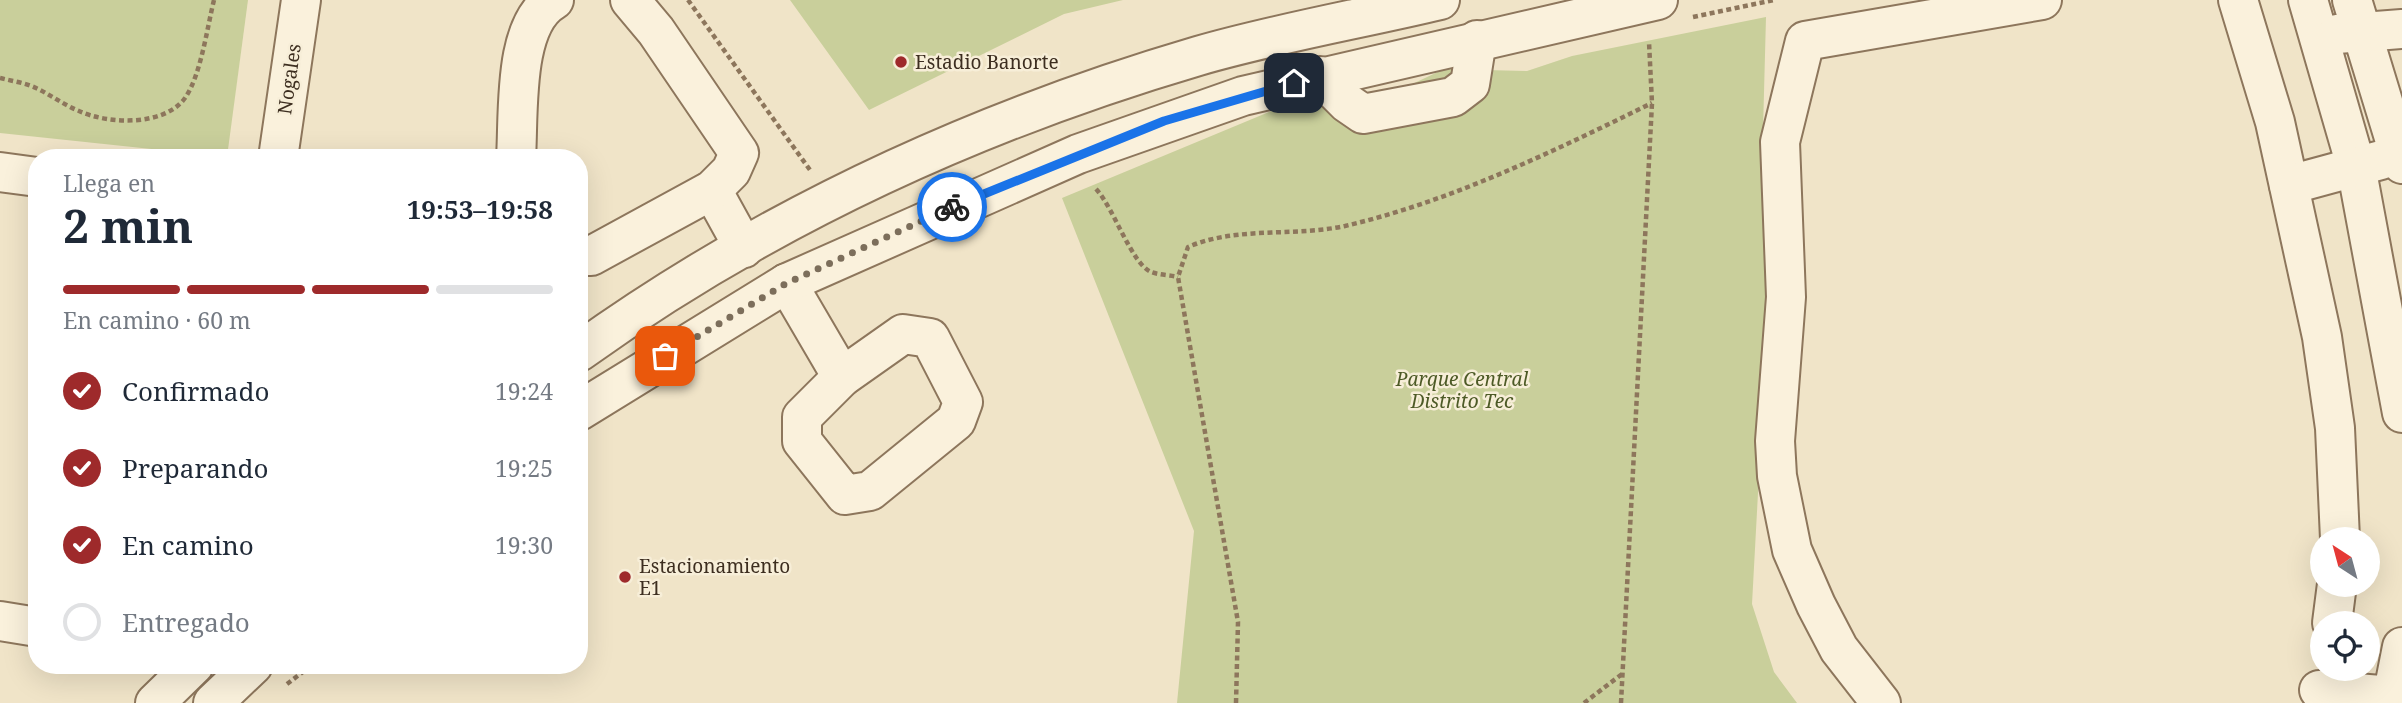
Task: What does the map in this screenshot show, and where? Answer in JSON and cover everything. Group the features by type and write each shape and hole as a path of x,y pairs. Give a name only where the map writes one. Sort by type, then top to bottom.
{"street":[{"name":"Nogales","path":"279,149 301,0"},
{"path":"517,149 524,41 541,7 554,0"},
{"path":"588,256 712,190 731,171 738,153 656,31 630,0"},
{"path":"588,346 744,248 831,200 913,160 1067,98 1200,55 1440,0"},
{"path":"1881,703 1839,649 1816,605 1791,550 1777,476 1775,441 1786,298 1780,142 1805,41 2042,0"},
{"path":"2238,0 2275,122 2322,337 2333,415 2340,527"},
{"path":"2308,0 2356,166 2402,413"},
{"path":"2289,185 2356,166 2401,159 2357,15"},
{"path":"2318,37 2357,15 2402,29"},
{"path":"588,405 787,283 932,216 1078,154 1230,100 1320,76 1477,40 1665,17"},
{"path":"1320,76 1347,103 1363,114 1453,97 1471,84 1477,40"},
{"path":"0,172 28,176"},
{"path":"712,190 744,248"},
{"path":"787,283 842,377"},
{"path":"0,621 28,626"},
{"path":"2319,687 2392,699 2402,647"},
{"path":"155,703 185,674"}],"path":[{"path":"0,78 34,87 78,111 104,120 138,121 167,111 184,100 193,80 214,0"},
{"path":"688,0 831,200"},
{"path":"1621,703 1652,103 1665,17 1774,0"},
{"path":"1236,703 1238,622 1178,277 1188,247 1210,237 1356,222 1466,188 1652,103"},
{"path":"1088,180 1105,199 1130,248 1149,271 1178,277"},
{"path":"1584,703 1622,674"}],"green space":[{"path":"0,0 248,0 228,149 151,149 0,133"},
{"name":"Estadio Banorte","path":"790,0 1123,0 1064,14 869,110"},
{"name":"Parque Central Distrito Tec","path":"1766,17 1762,168 1770,271 1752,604 1774,672 1797,703 1177,703 1194,531 1062,198 1286,105 1385,97 1444,69 1527,71 1572,56"}],"way so far":[{"path":"665,356 787,283 952,207"}],"place":[{"name":"Estadio Banorte","path":"901,62"},
{"name":"Estacionamiento E1","path":"625,577"}],"route":[{"path":"952,207 1164,121 1294,83"}]}
